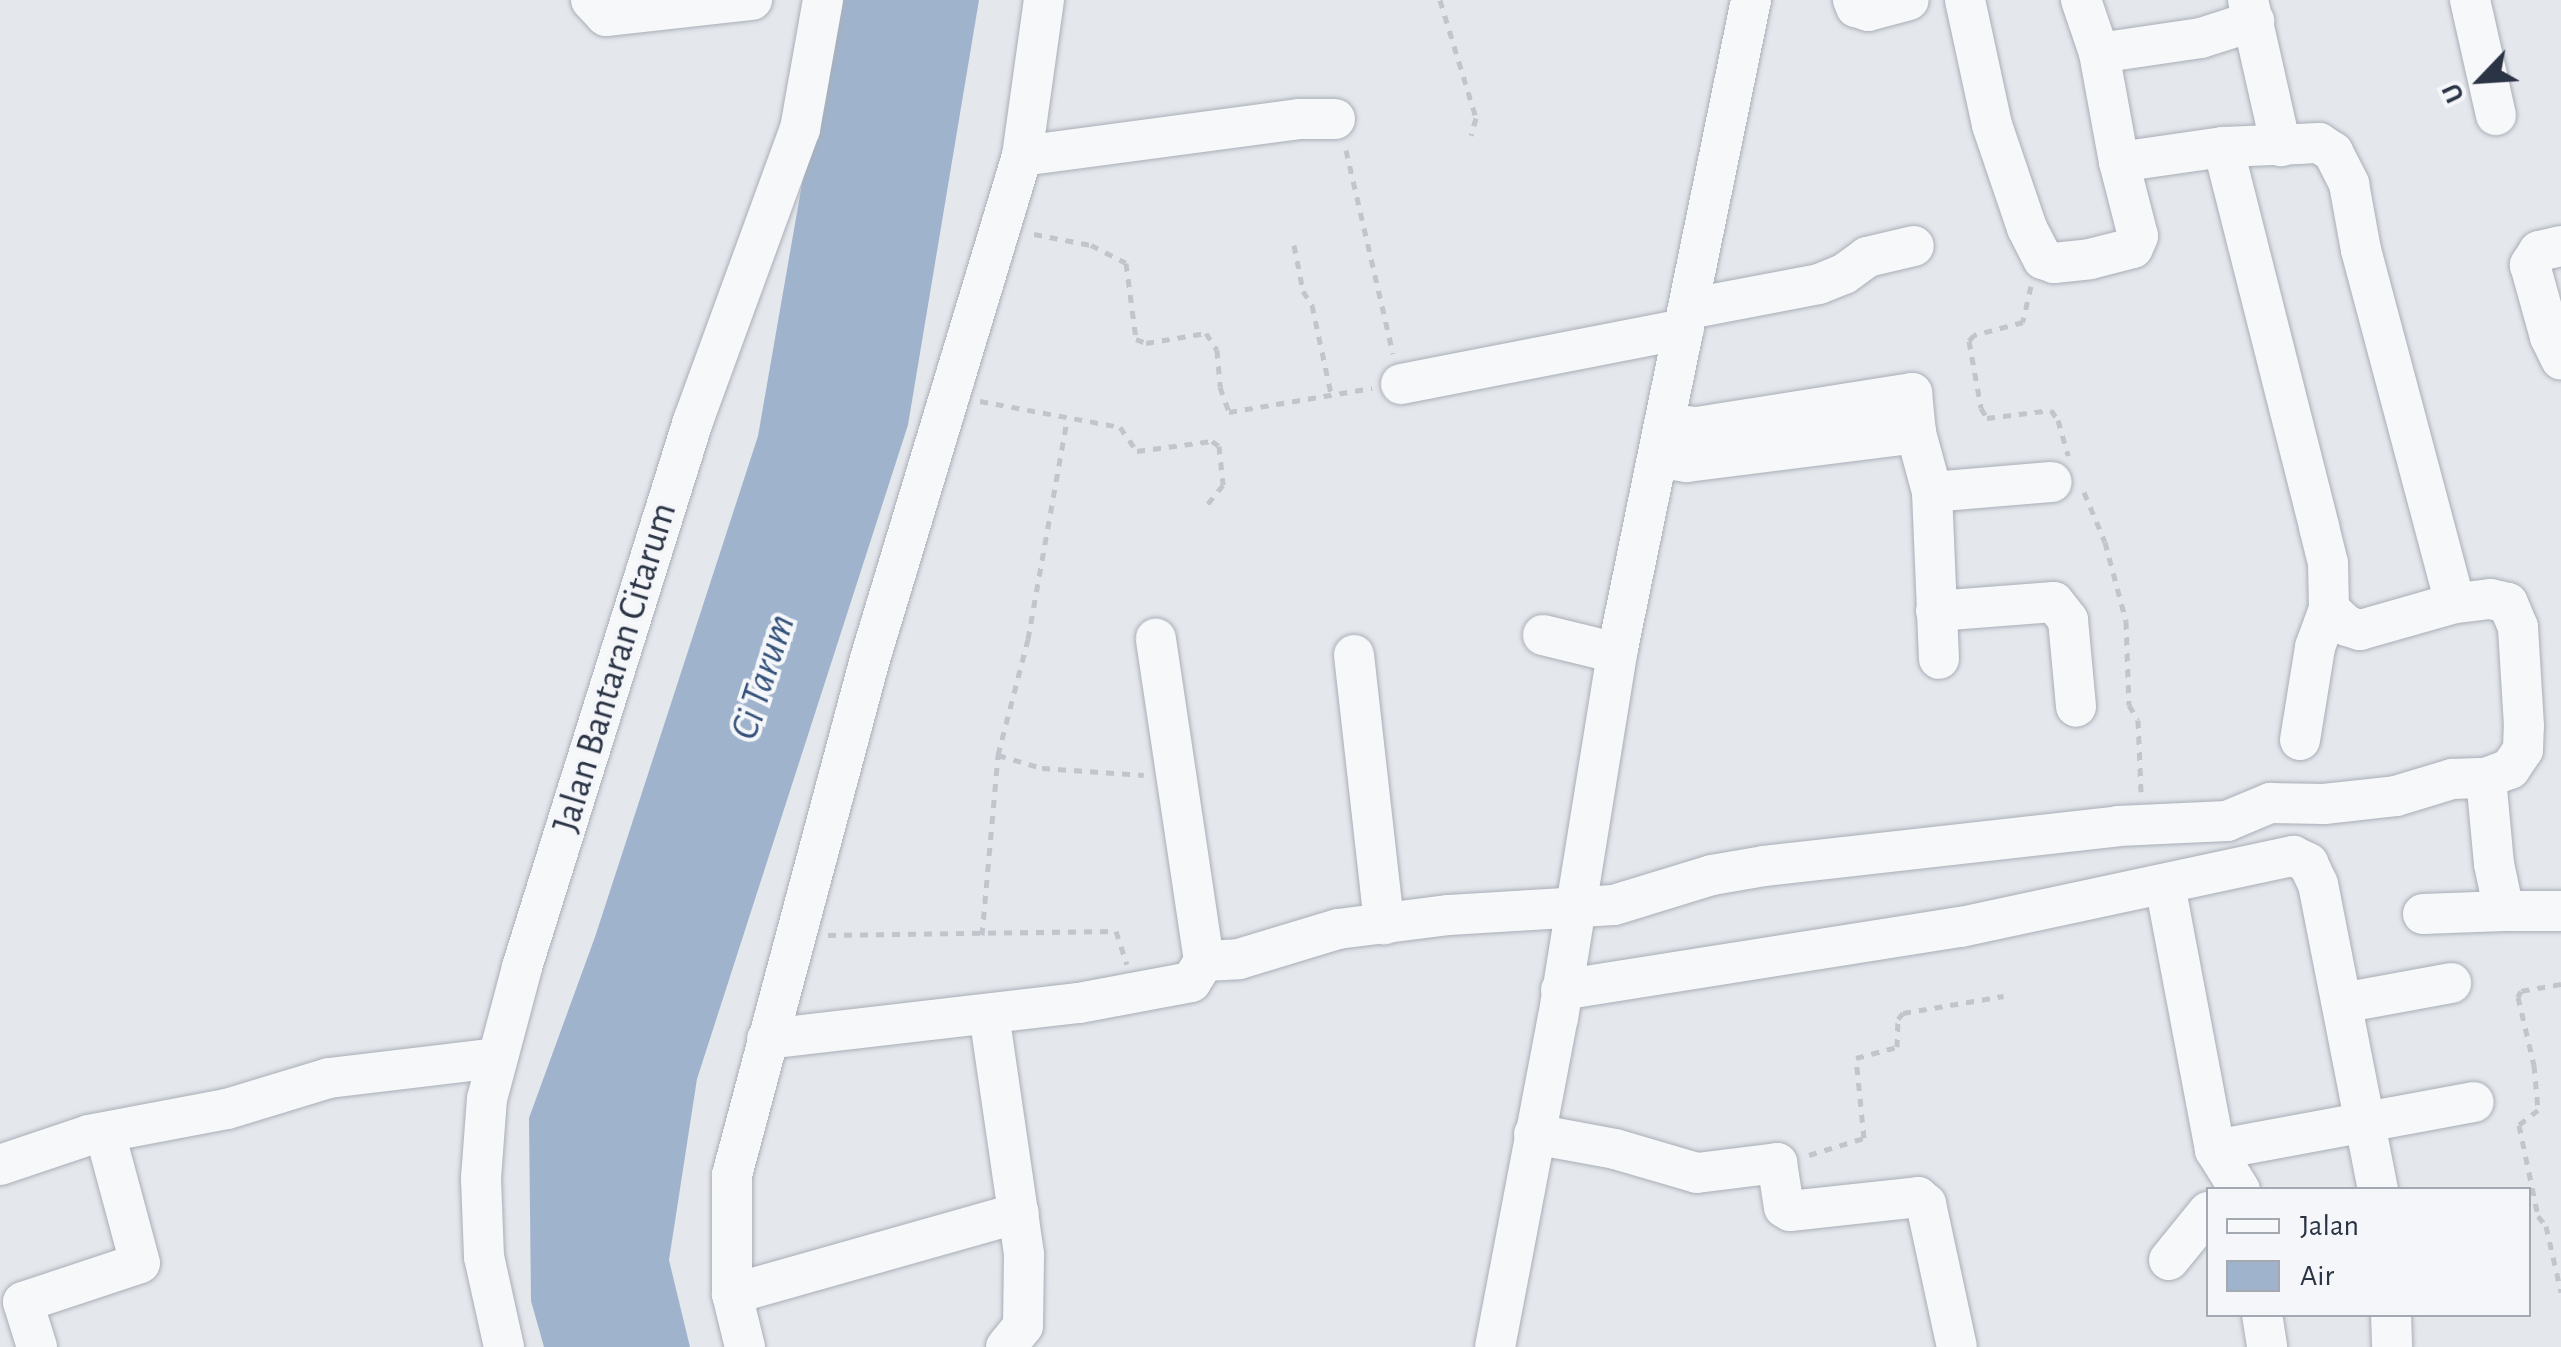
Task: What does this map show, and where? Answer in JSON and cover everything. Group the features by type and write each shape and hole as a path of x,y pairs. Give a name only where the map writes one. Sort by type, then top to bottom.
{"street":[{"path":"591,0 606,16 752,0"},
{"name":"Jalan Bantaran Citarum","path":"504,1347 484,1258 481,1178 487,1099 693,421 800,129 823,0"},
{"path":"746,1347 732,1294 732,1175 948,393 1022,156 1044,0"},
{"path":"1495,1347 1561,990 1617,653 1751,0"},
{"path":"1853,0 1856,7 1868,11 1910,0"},
{"path":"1964,0 1992,125 2032,240 2043,259 2054,263 2090,260 2134,248 2138,236 2119,162 2099,54 2080,0"},
{"path":"2470,0 2496,114"},
{"path":"2099,54 2200,38 2251,10 2281,146"},
{"path":"1022,156 1299,119 1335,119"},
{"path":"2119,162 2223,148 2328,146 2349,184 2362,250 2455,603"},
{"path":"2223,148 2324,544 2329,609 2315,648 2300,740"},
{"path":"1402,384 1686,319 1819,284 1844,274 1866,257 1914,246"},
{"path":"2561,246 2539,251 2530,266 2561,360"},
{"path":"1662,441 1687,462 1916,433 1932,492 1939,658"},
{"path":"1932,492 2052,482"},
{"path":"1204,960 1239,959 1338,930 1449,915 1614,904 1712,875 1764,866 2118,826 2227,820 2270,803 2324,804 2396,796 2452,779 2486,778 2510,769 2523,750 2518,628 2513,611 2500,600 2455,603 2360,630 2347,626 2329,609"},
{"path":"1936,611 2054,602 2068,620 2076,707"},
{"path":"1543,635 1617,653"},
{"path":"767,1039 1133,995 1191,982 1204,960 1156,639"},
{"path":"1354,655 1384,924"},
{"path":"2486,778 2494,864 2504,911"},
{"path":"1561,990 1909,936 2293,856 2308,864 2318,884 2377,1187"},
{"path":"2166,885 2216,1150 2238,1187"},
{"path":"2422,914 2561,911"},
{"path":"2342,1003 2451,983"},
{"path":"988,1014 1019,1213 1026,1307 1023,1326 1006,1347"},
{"path":"0,1165 105,1133 227,1109 329,1078 497,1058"},
{"path":"2216,1150 2474,1102"},
{"path":"36,1347 12,1306 140,1263 105,1133"},
{"path":"1534,1134 1615,1149 1697,1173 1776,1163 1784,1207 1790,1210 1918,1198 1926,1204 1958,1347"},
{"path":"732,1294 1019,1213"},
{"path":"2168,1260 2206,1214"},
{"path":"2262,1317 2267,1347"},
{"path":"2391,1317 2392,1347"}],"path":[{"path":"1440,0 1476,118 1476,128 1470,135"},
{"path":"1000,227 1091,246 1118,256 1126,264 1136,339 1146,343 1206,334 1217,350 1220,387 1230,412 1254,412 1330,394 1402,384 1360,200 1335,119"},
{"path":"1294,245 1304,292 1312,305 1330,394"},
{"path":"948,393 1067,420 1120,427 1137,451 1212,440 1220,446 1223,485 1207,505"},
{"path":"982,934 998,755 1028,639 1067,420"},
{"path":"998,755 1042,768 1177,777"},
{"path":"795,936 1116,931 1133,995"},
{"path":"2561,984 2521,992 2518,997 2534,1066 2538,1110 2519,1125 2538,1216 2546,1226 2561,1292"},
{"path":"1776,1163 1861,1142 1856,1058 1897,1047 1898,1018 1903,1014 2004,996"}],"water":[{"name":"Ci Tarum","path":"834,0 979,0 908,425 697,1079 669,1260 690,1347 544,1347 531,1301 529,1118 595,937 758,436"}]}
